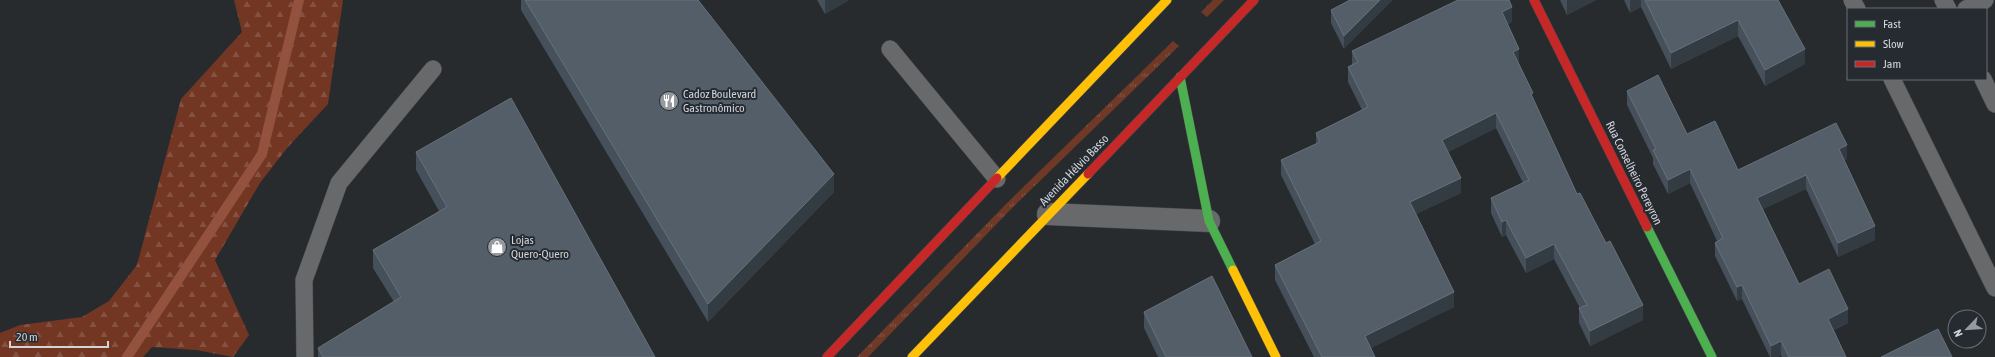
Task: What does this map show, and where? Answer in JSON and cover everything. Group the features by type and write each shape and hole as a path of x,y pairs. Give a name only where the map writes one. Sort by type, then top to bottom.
{"main road":[{"path":"827,357 1167,0"},
{"name":"Avenida Hélvio Basso","path":"912,357 1254,0"},
{"name":"Rua Conselheiro Pereyron","path":"1534,0 1712,357"},
{"path":"1180,77 1209,220 1276,357"}],"street":[{"path":"1048,214 1209,220"}],"lane":[{"path":"1968,8 1985,0"},
{"path":"890,49 997,179"},
{"path":"305,357 304,280 339,183 433,69"},
{"path":"1892,80 1995,288"},
{"path":"1983,80 1995,104"}],"green space":[{"path":"234,0 343,0 328,104 287,148 260,183 215,260 249,335 233,357 196,350 152,347 143,357 0,357 0,333 20,325 82,317 109,301 137,265 181,99 242,32"},
{"path":"1213,0 1224,0 1207,17 1201,12"},
{"path":"1173,41 1179,46 1013,207 868,357 857,357 1008,202"}],"building":[{"name":"Cadoz Boulevard Gastronômico","path":"525,0 698,0 834,174 708,304"},
{"path":"1350,0 1380,0 1344,36 1331,10"},
{"path":"1458,0 1509,0 1512,7 1502,12 1519,49 1513,52 1533,93 1531,94 1577,194 1580,193 1606,243 1610,241 1643,305 1590,331 1579,308 1587,305 1554,244 1526,258 1506,220 1502,222 1491,198 1529,180 1496,113 1442,140 1461,178 1410,202 1454,292 1365,336 1375,357 1322,357 1275,265 1321,241 1281,160 1320,142 1316,133 1368,107 1348,67 1358,62 1352,51"},
{"path":"1645,0 1778,0 1805,49 1765,70 1738,20 1671,53"},
{"path":"1658,75 1687,134 1715,121 1738,170 1836,123 1847,145 1839,149 1875,226 1838,243 1806,175 1757,198 1799,284 1829,269 1848,309 1828,319 1846,357 1789,357 1781,341 1771,346 1742,285 1737,287 1715,243 1723,238 1690,169 1668,180 1653,150 1656,149 1627,91"},
{"name":"Lojas Quero-Quero","path":"511,98 655,357 323,357 318,348 401,297 373,250 447,207 416,152"},
{"path":"1212,276 1252,357 1166,357 1144,312"},
{"path":"1938,329 1952,357 1881,357"}],"waterway":[{"path":"127,357 262,154 299,0"}],"traffic: fast":[{"path":"1180,77 1209,221 1233,270"},
{"path":"1647,227 1712,357"}],"traffic: slow":[{"path":"997,178 1167,0"},
{"path":"912,357 1088,174"},
{"path":"1233,270 1276,357"}],"traffic: jam":[{"path":"1088,174 1254,0"},
{"path":"1534,0 1647,227"},
{"path":"827,357 997,178"}],"place":[{"name":"Cadoz Boulevard Gastronômico","path":"669,101"},
{"name":"Lojas Quero-Quero","path":"497,247"}]}
